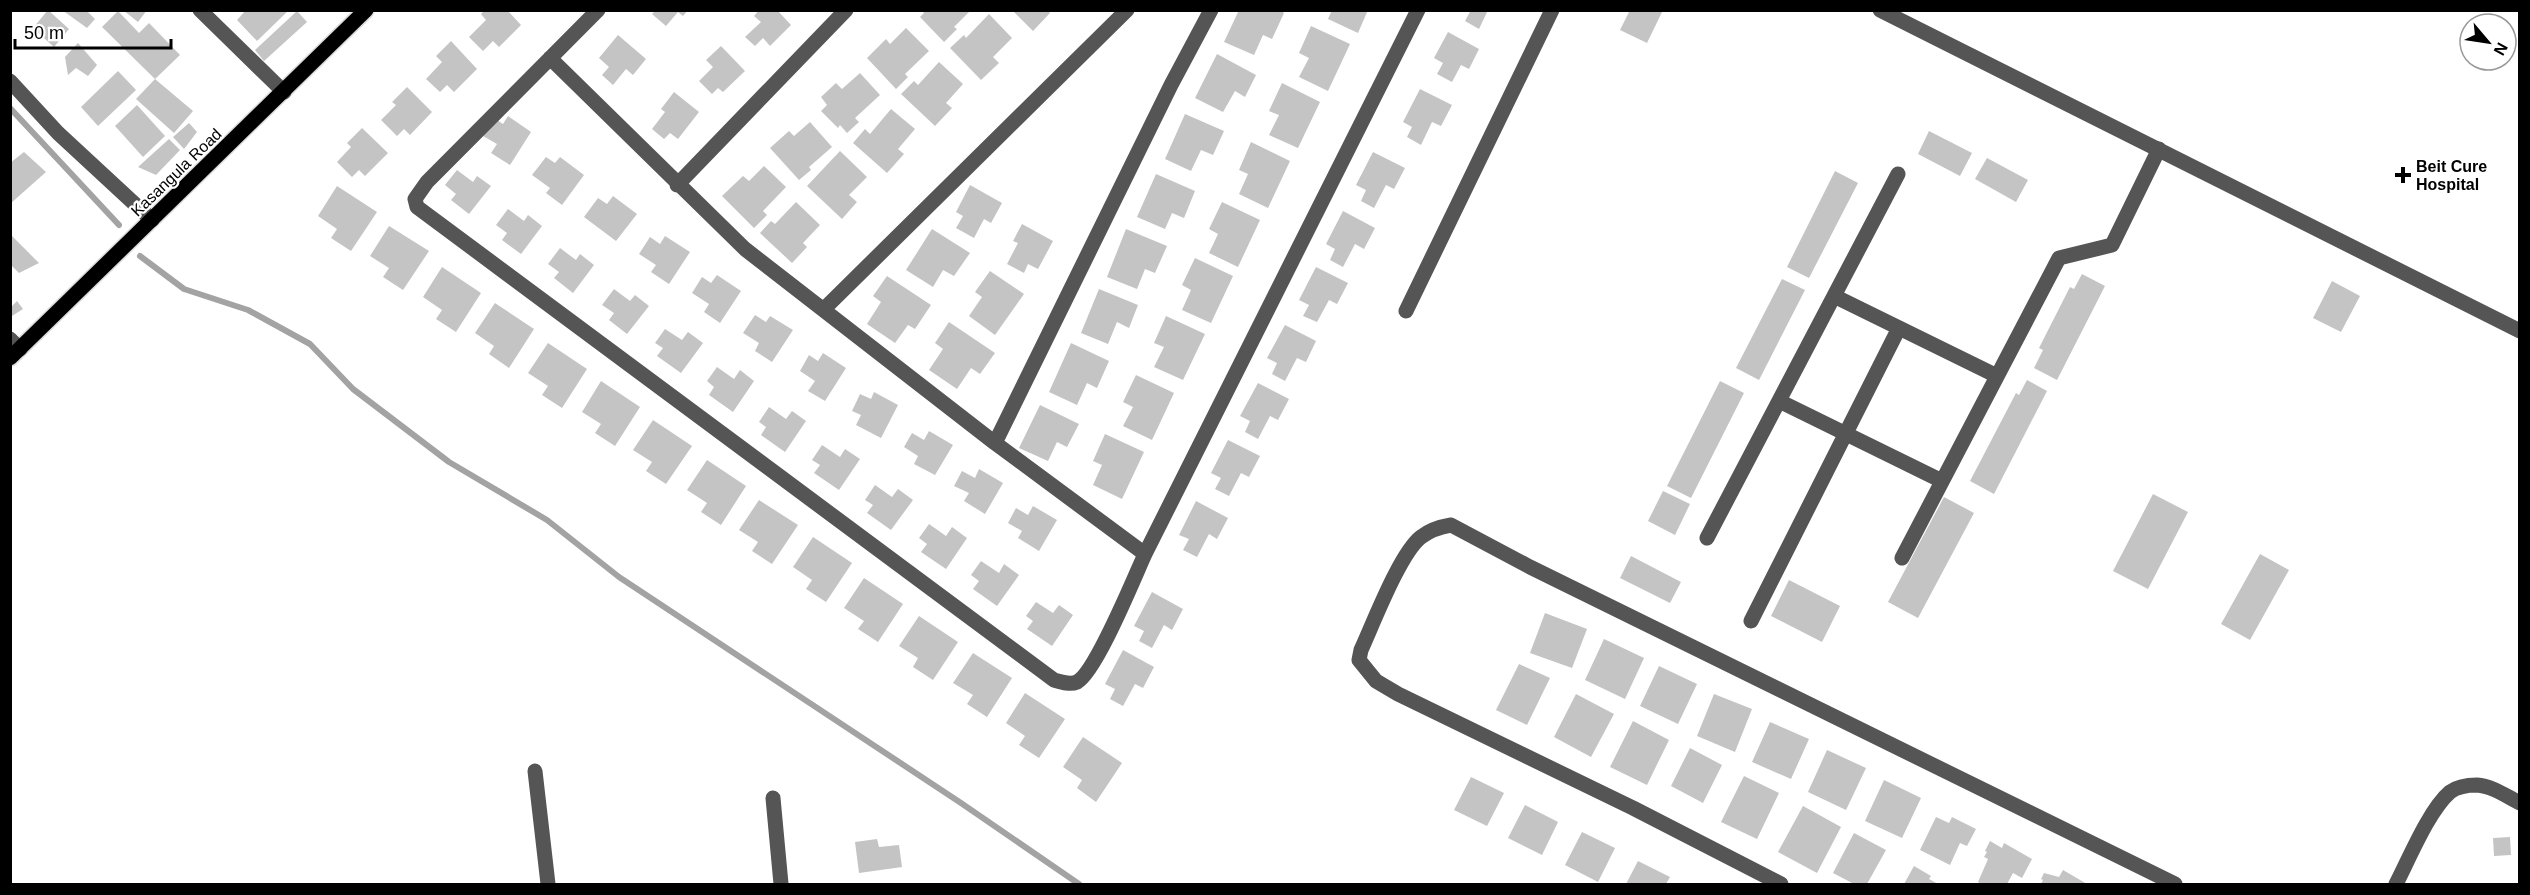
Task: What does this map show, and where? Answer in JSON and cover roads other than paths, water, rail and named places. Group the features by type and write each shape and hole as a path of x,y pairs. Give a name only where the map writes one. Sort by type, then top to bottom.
{"main road":[{"name":"Kasangula Road","path":"14,348 152,220 366,10"}],"street":[{"path":"200,10 284,92"},
{"path":"598,10 418,192 415,199 417,207 1054,680 1069,684 1077,682 1086,674 1103,644 1145,554 1418,10"},
{"path":"677,185 846,10"},
{"path":"824,309 1127,10"},
{"path":"995,443 1171,85 1211,10"},
{"path":"1406,312 1552,10"},
{"path":"1880,10 2520,331"},
{"path":"550,58 677,185 745,249 995,443 1145,554"},
{"path":"10,81 58,133 152,220"},
{"path":"1902,558 2059,258 2112,245 2159,149"},
{"path":"1707,538 1898,174"},
{"path":"1834,296 1997,376"},
{"path":"1751,621 1899,328"},
{"path":"1779,401 1942,481"},
{"path":"1781,885 1633,808 1398,694 1376,681 1359,660 1361,650 1400,567 1419,538 1435,528 1451,525 1530,567 2175,885"},
{"path":"535,771 548,885"},
{"path":"2396,885 2425,826 2449,793 2459,787 2478,785 2490,787 2520,803"},
{"path":"773,798 781,885"}],"waterway":[{"path":"10,108 119,225"},
{"path":"140,256 184,289 248,310 310,344 353,389 449,462 547,520 619,577 961,803 1079,884"}],"place":[{"name":"Beit Cure Hospital","path":"2403,175"}]}
